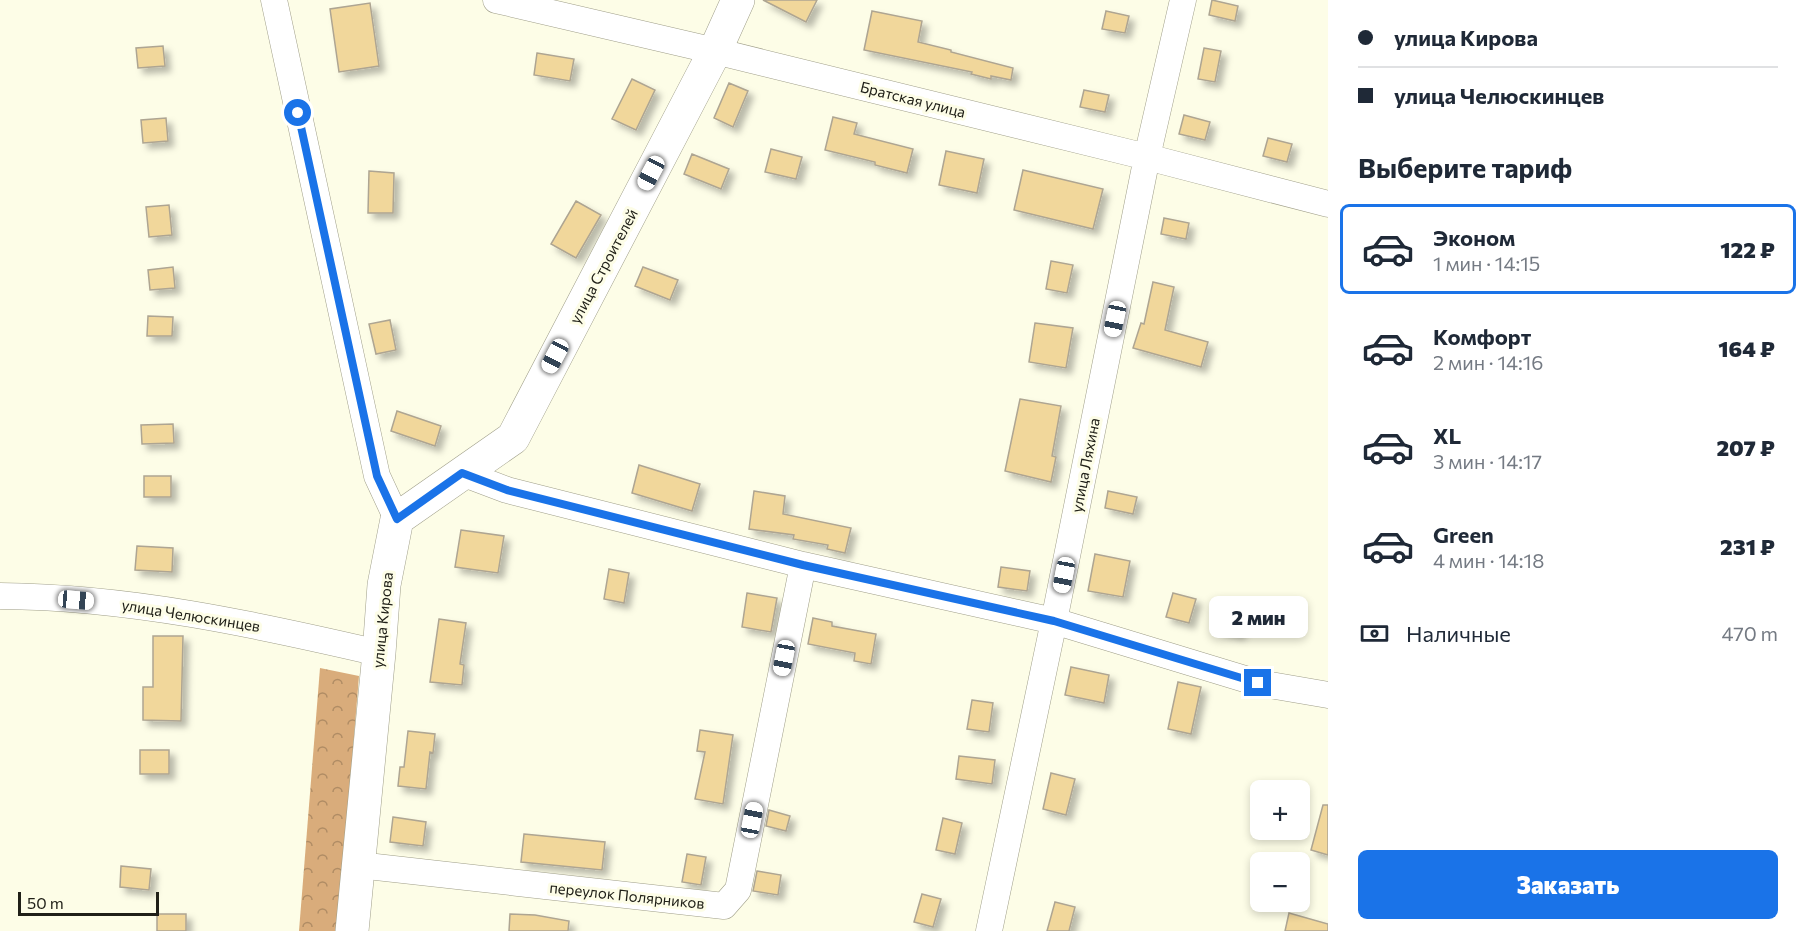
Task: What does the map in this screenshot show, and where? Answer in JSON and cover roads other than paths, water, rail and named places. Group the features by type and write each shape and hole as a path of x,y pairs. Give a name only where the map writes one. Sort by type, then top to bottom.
{"main road":[{"name":"улица Строителей","path":"397,519 513,438 715,51 738,0"},
{"name":"улица Кирова","path":"352,931 384,585 397,519"}],"street":[{"path":"274,0 377,476 397,519"},
{"name":"улица Ляхина","path":"989,931 1147,157 1183,0"},
{"name":"Братская улица","path":"508,1 1147,157 1328,204"},
{"path":"462,473 507,490 803,565 1054,621 1258,683 1328,695"},
{"name":"переулок Полярников","path":"358,866 724,906 738,890 803,565"},
{"name":"улица Челюскинцев","path":"0,596 35,596 158,607 266,626 379,652"}]}
